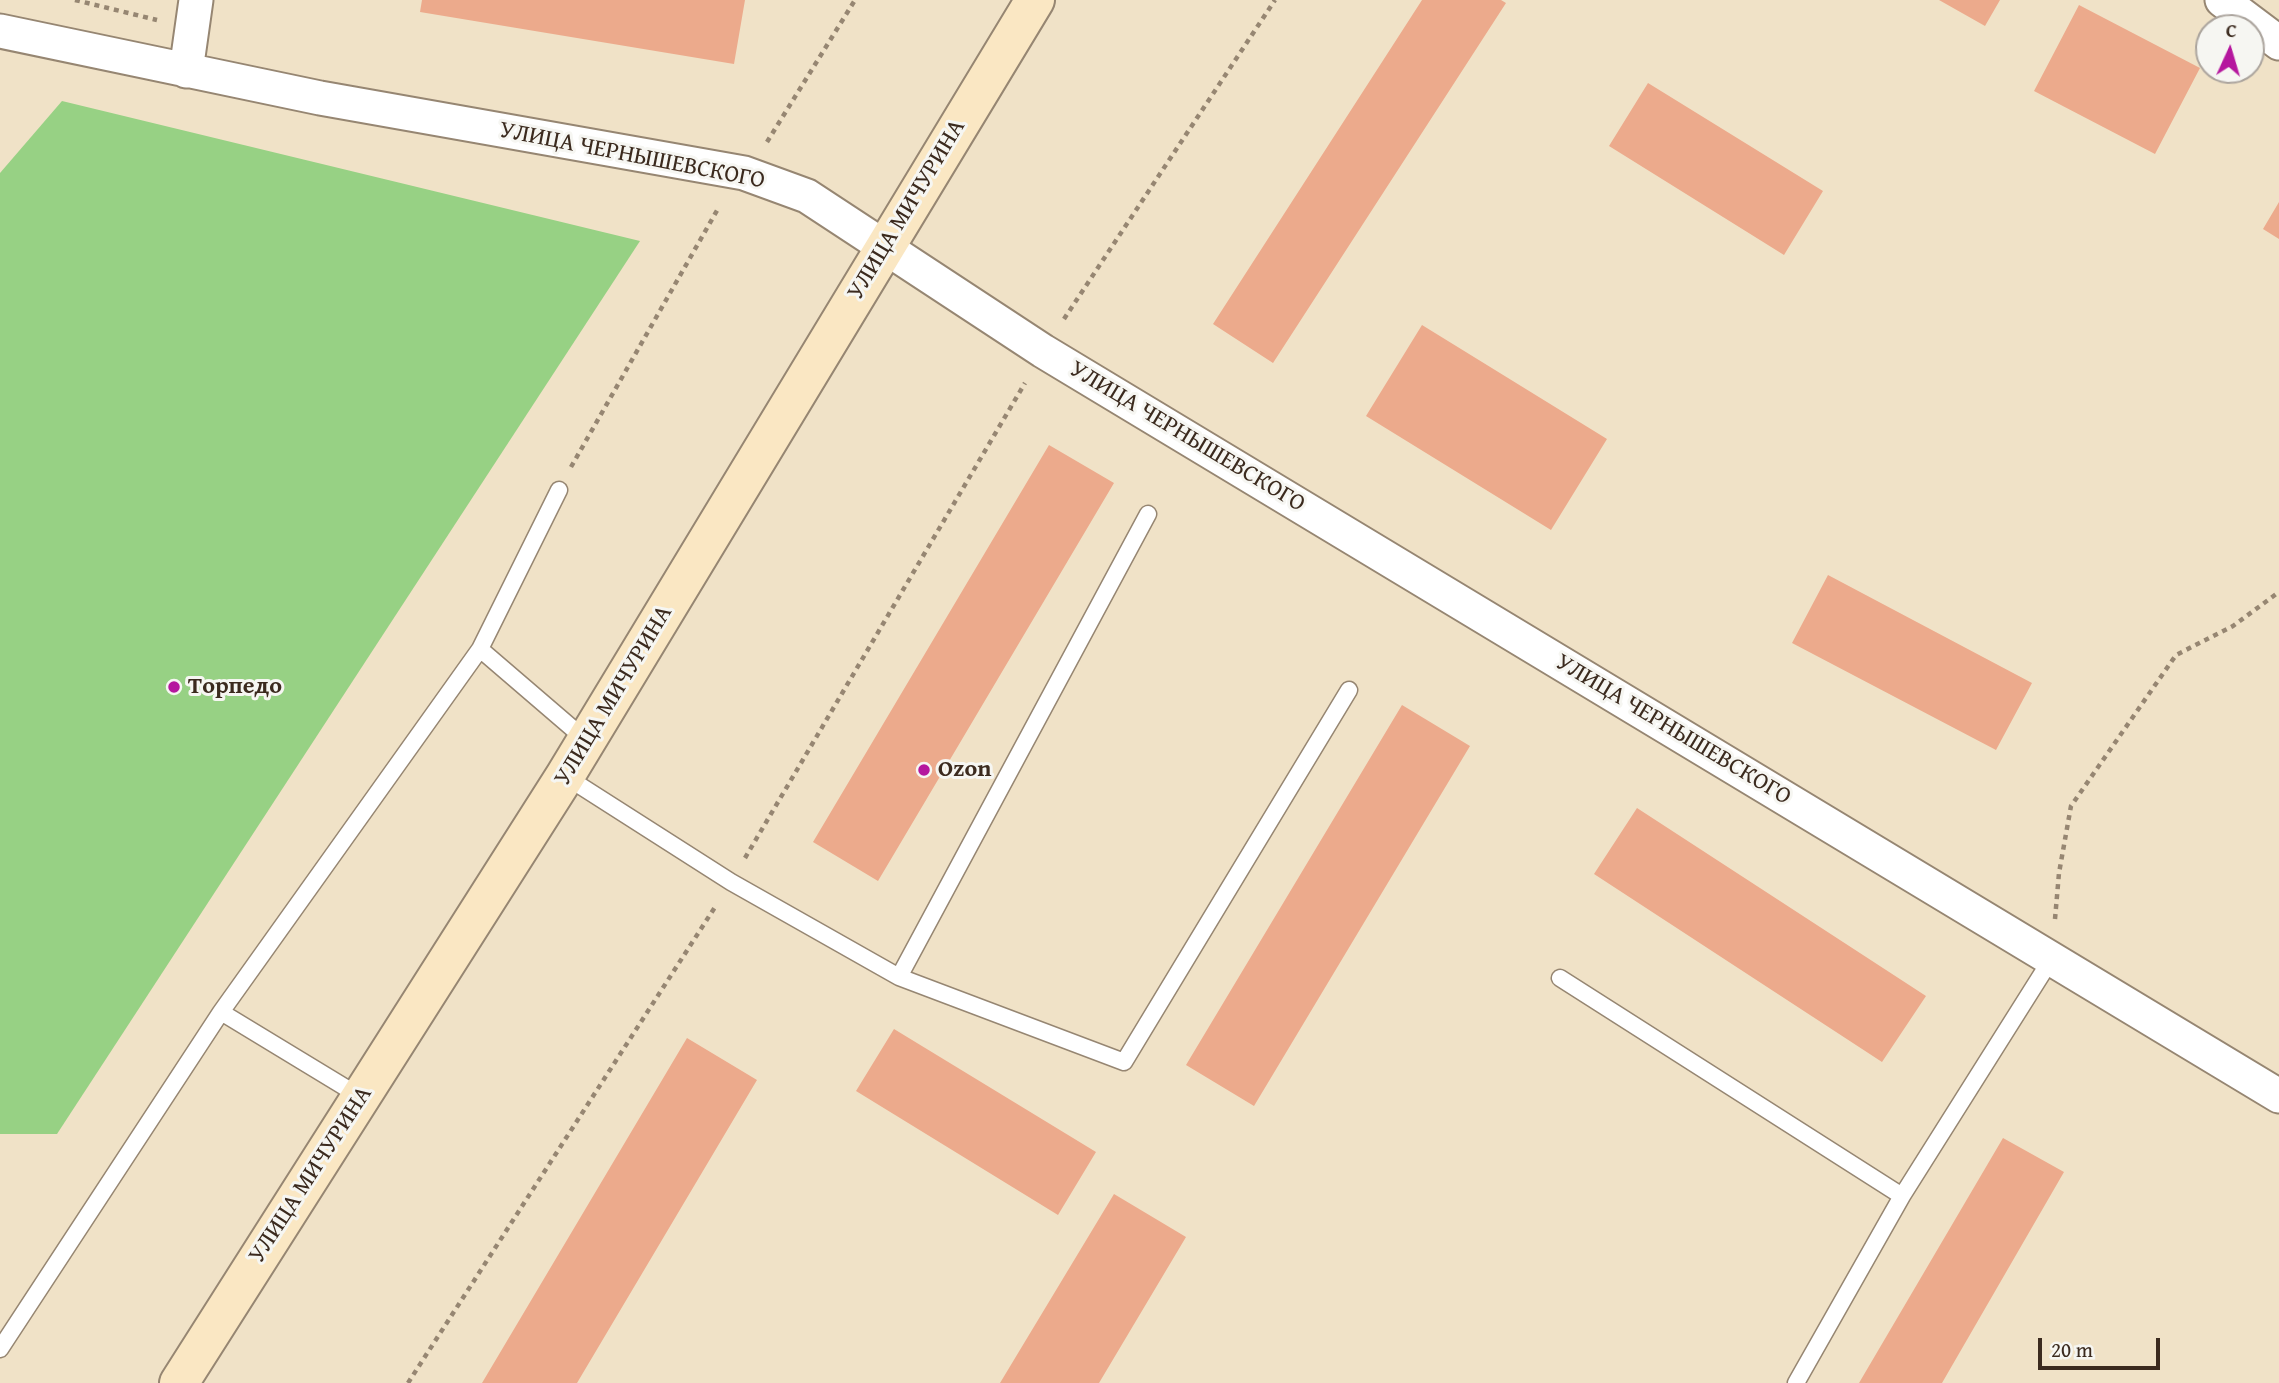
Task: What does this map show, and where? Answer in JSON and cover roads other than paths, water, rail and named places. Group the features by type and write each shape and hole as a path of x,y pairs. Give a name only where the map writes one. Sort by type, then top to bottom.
{"main road":[{"name":"УЛИЦА МИЧУРИНА","path":"179,1383 565,776 1035,0"}],"street":[{"path":"2222,0 2279,43"},
{"path":"186,71 194,14"},
{"name":"УЛИЦА ЧЕРНЫШЕВСКОГО","path":"0,31 320,98 744,173 807,196 1043,351 2279,1096"}],"lane":[{"path":"0,1349 221,1012 480,649 559,490"},
{"path":"899,977 1148,514"},
{"path":"480,649 586,740"},
{"path":"565,776 731,882 899,977 1124,1062 1349,690"},
{"path":"1796,1383 1902,1196 2052,958"},
{"path":"1560,978 1902,1196"},
{"path":"221,1012 361,1097"}],"place":[{"name":"Торпедо","path":"174,687"},
{"name":"Ozon","path":"924,770"}]}
